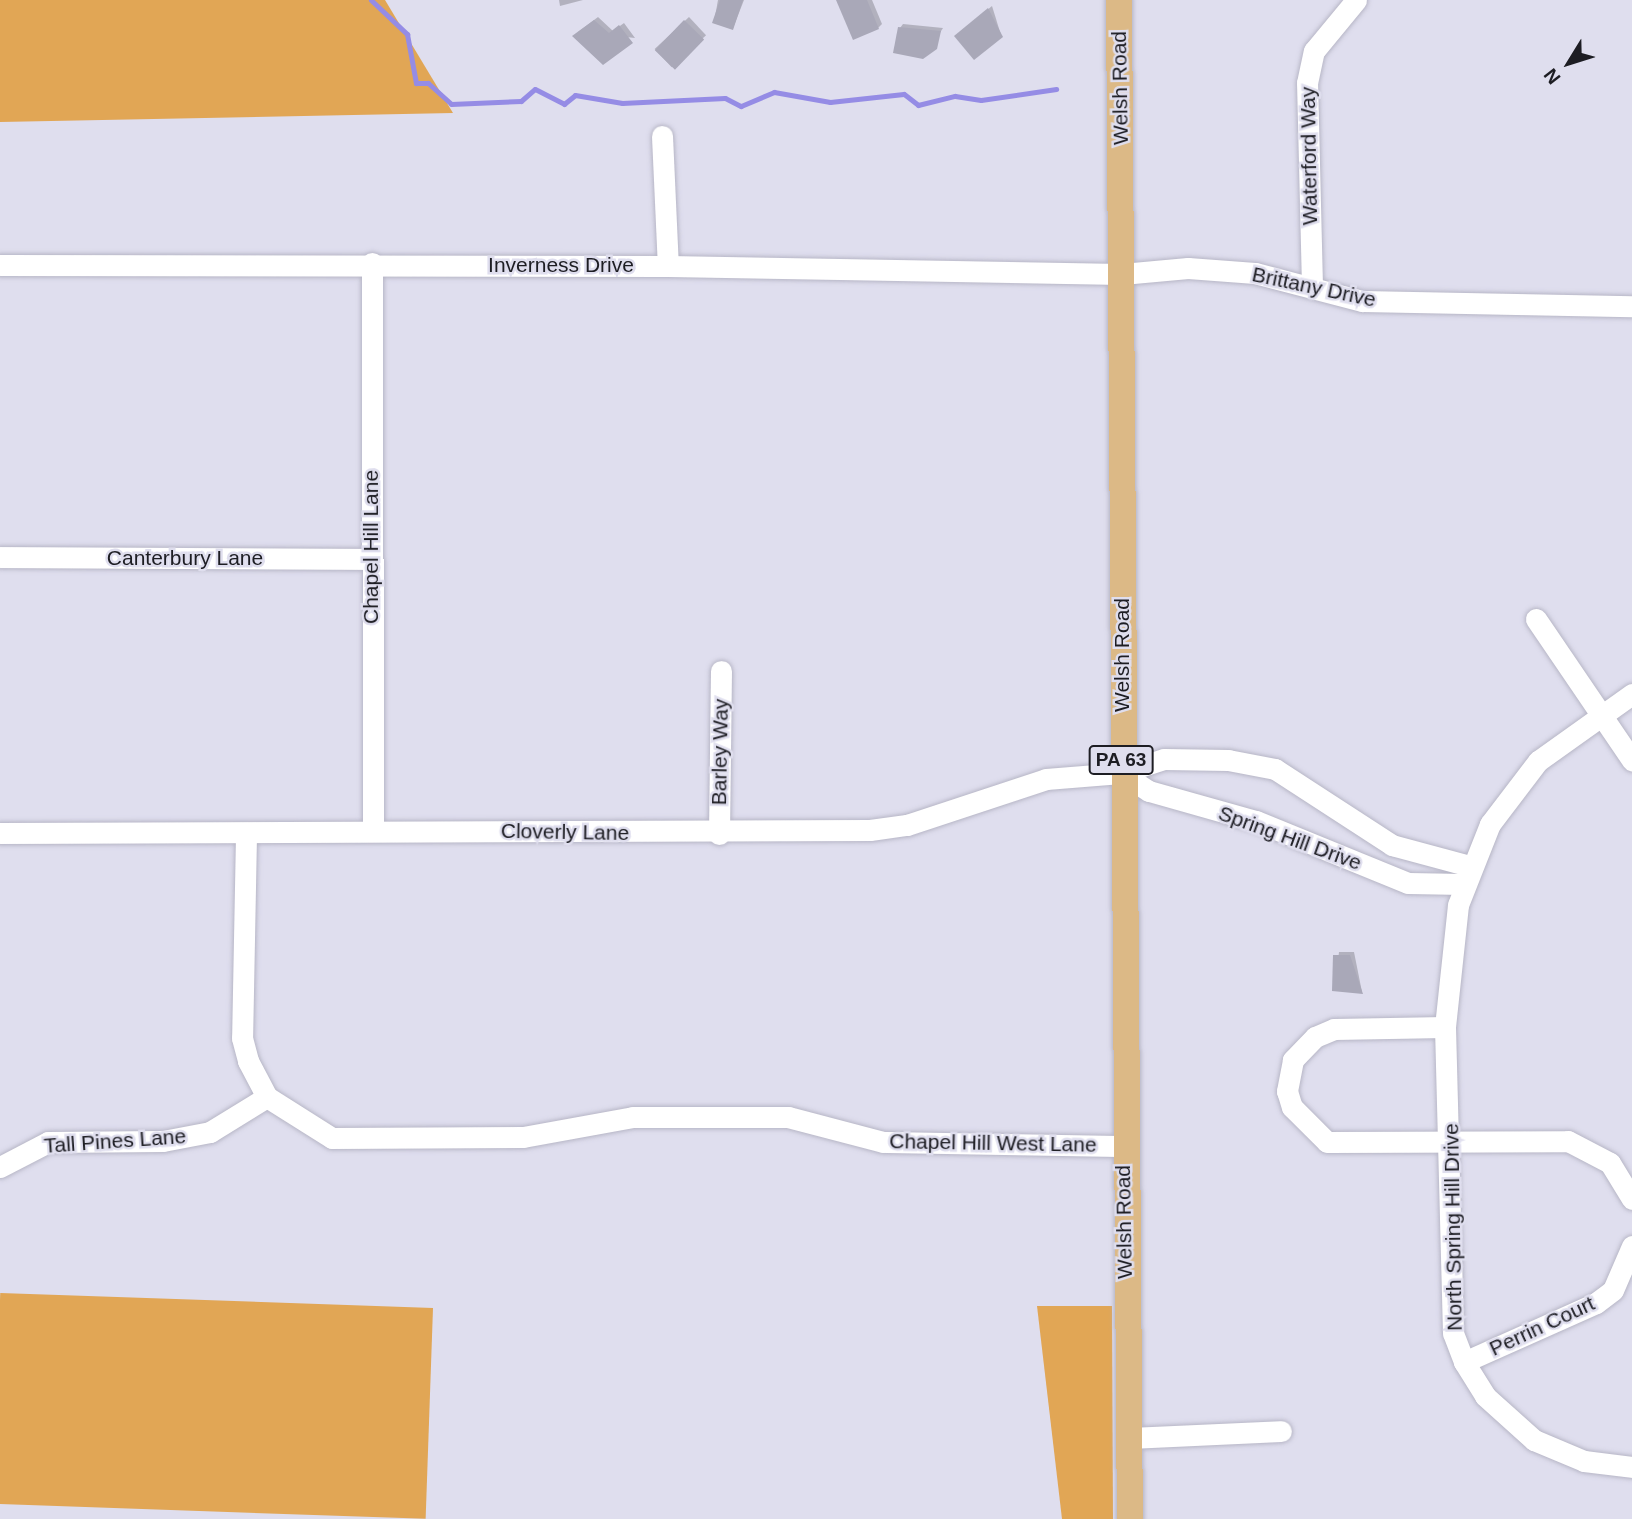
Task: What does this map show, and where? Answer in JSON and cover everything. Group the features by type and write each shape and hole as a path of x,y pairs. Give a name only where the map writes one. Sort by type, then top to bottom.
{"main road":[{"name":"Welsh Road","path":"1119,0 1123,1146 1130,1519"}],"street":[{"name":"Waterford Way","path":"1312,286 1307,83 1314,51 1356,0"},
{"path":"662,136 668,266"},
{"name":"Chapel Hill Lane","path":"372,264 373,830"},
{"name":"Inverness Drive","path":"0,265 668,266 1122,274"},
{"name":"Brittany Drive","path":"1122,274 1188,268 1255,273 1396,303 1632,306"},
{"name":"Canterbury Lane","path":"0,557 371,559"},
{"path":"1536,619 1632,760"},
{"name":"Barley Way","path":"719,834 721,671"},
{"name":"North Spring Hill Drive","path":"1632,694 1538,761 1490,824 1467,875 1445,1027 1452,1140 1453,1333 1464,1362 1485,1396 1534,1440 1584,1461 1632,1467"},
{"name":"Spring Hill Drive","path":"1121,773 1164,759 1228,760 1275,769 1391,845 1467,875"},
{"name":"Cloverly Lane","path":"0,833 246,835 373,830 719,834 906,825 1045,779 1121,773"},
{"name":"Spring Hill Drive","path":"1121,773 1149,791 1256,821 1408,883 1467,875"},
{"path":"246,835 242,1038 267,1097"},
{"path":"1445,1027 1334,1028 1300,1046 1287,1091 1302,1122 1327,1142 1568,1141 1610,1163 1632,1199"},
{"name":"Chapel Hill West Lane","path":"267,1097 332,1138 523,1137 633,1117 726,1116 817,1120 883,1142 929,1145 1123,1146"},
{"name":"Tall Pines Lane","path":"0,1167 48,1142 163,1142 200,1135 267,1097"},
{"name":"Perrin Court","path":"1464,1362 1596,1303 1613,1290 1632,1246"},
{"path":"1129,1438 1281,1431"}],"shaded area":[{"path":"0,0 385,0 453,113 0,122"},
{"path":"0,1293 433,1308 426,1519 0,1504"},
{"path":"1037,1306 1112,1306 1113,1519 1062,1519"}],"building":[{"path":"720,0 743,0 733,30 712,23"},
{"path":"836,0 867,0 879,29 853,40"},
{"path":"988,8 1003,37 974,60 954,36"},
{"path":"594,20 609,33 619,25 633,43 603,65 572,36"},
{"path":"684,20 704,39 675,70 655,50"},
{"path":"898,27 941,31 937,49 923,59 893,53"},
{"path":"1333,955 1350,955 1363,994 1332,991"}],"waterway":[{"path":"371,0 407,34 416,83 428,83 451,104 521,101 535,89 564,104 575,95 622,103 725,98 741,106 774,92 830,102 904,94 918,105 955,96 981,100 1056,89"}]}
